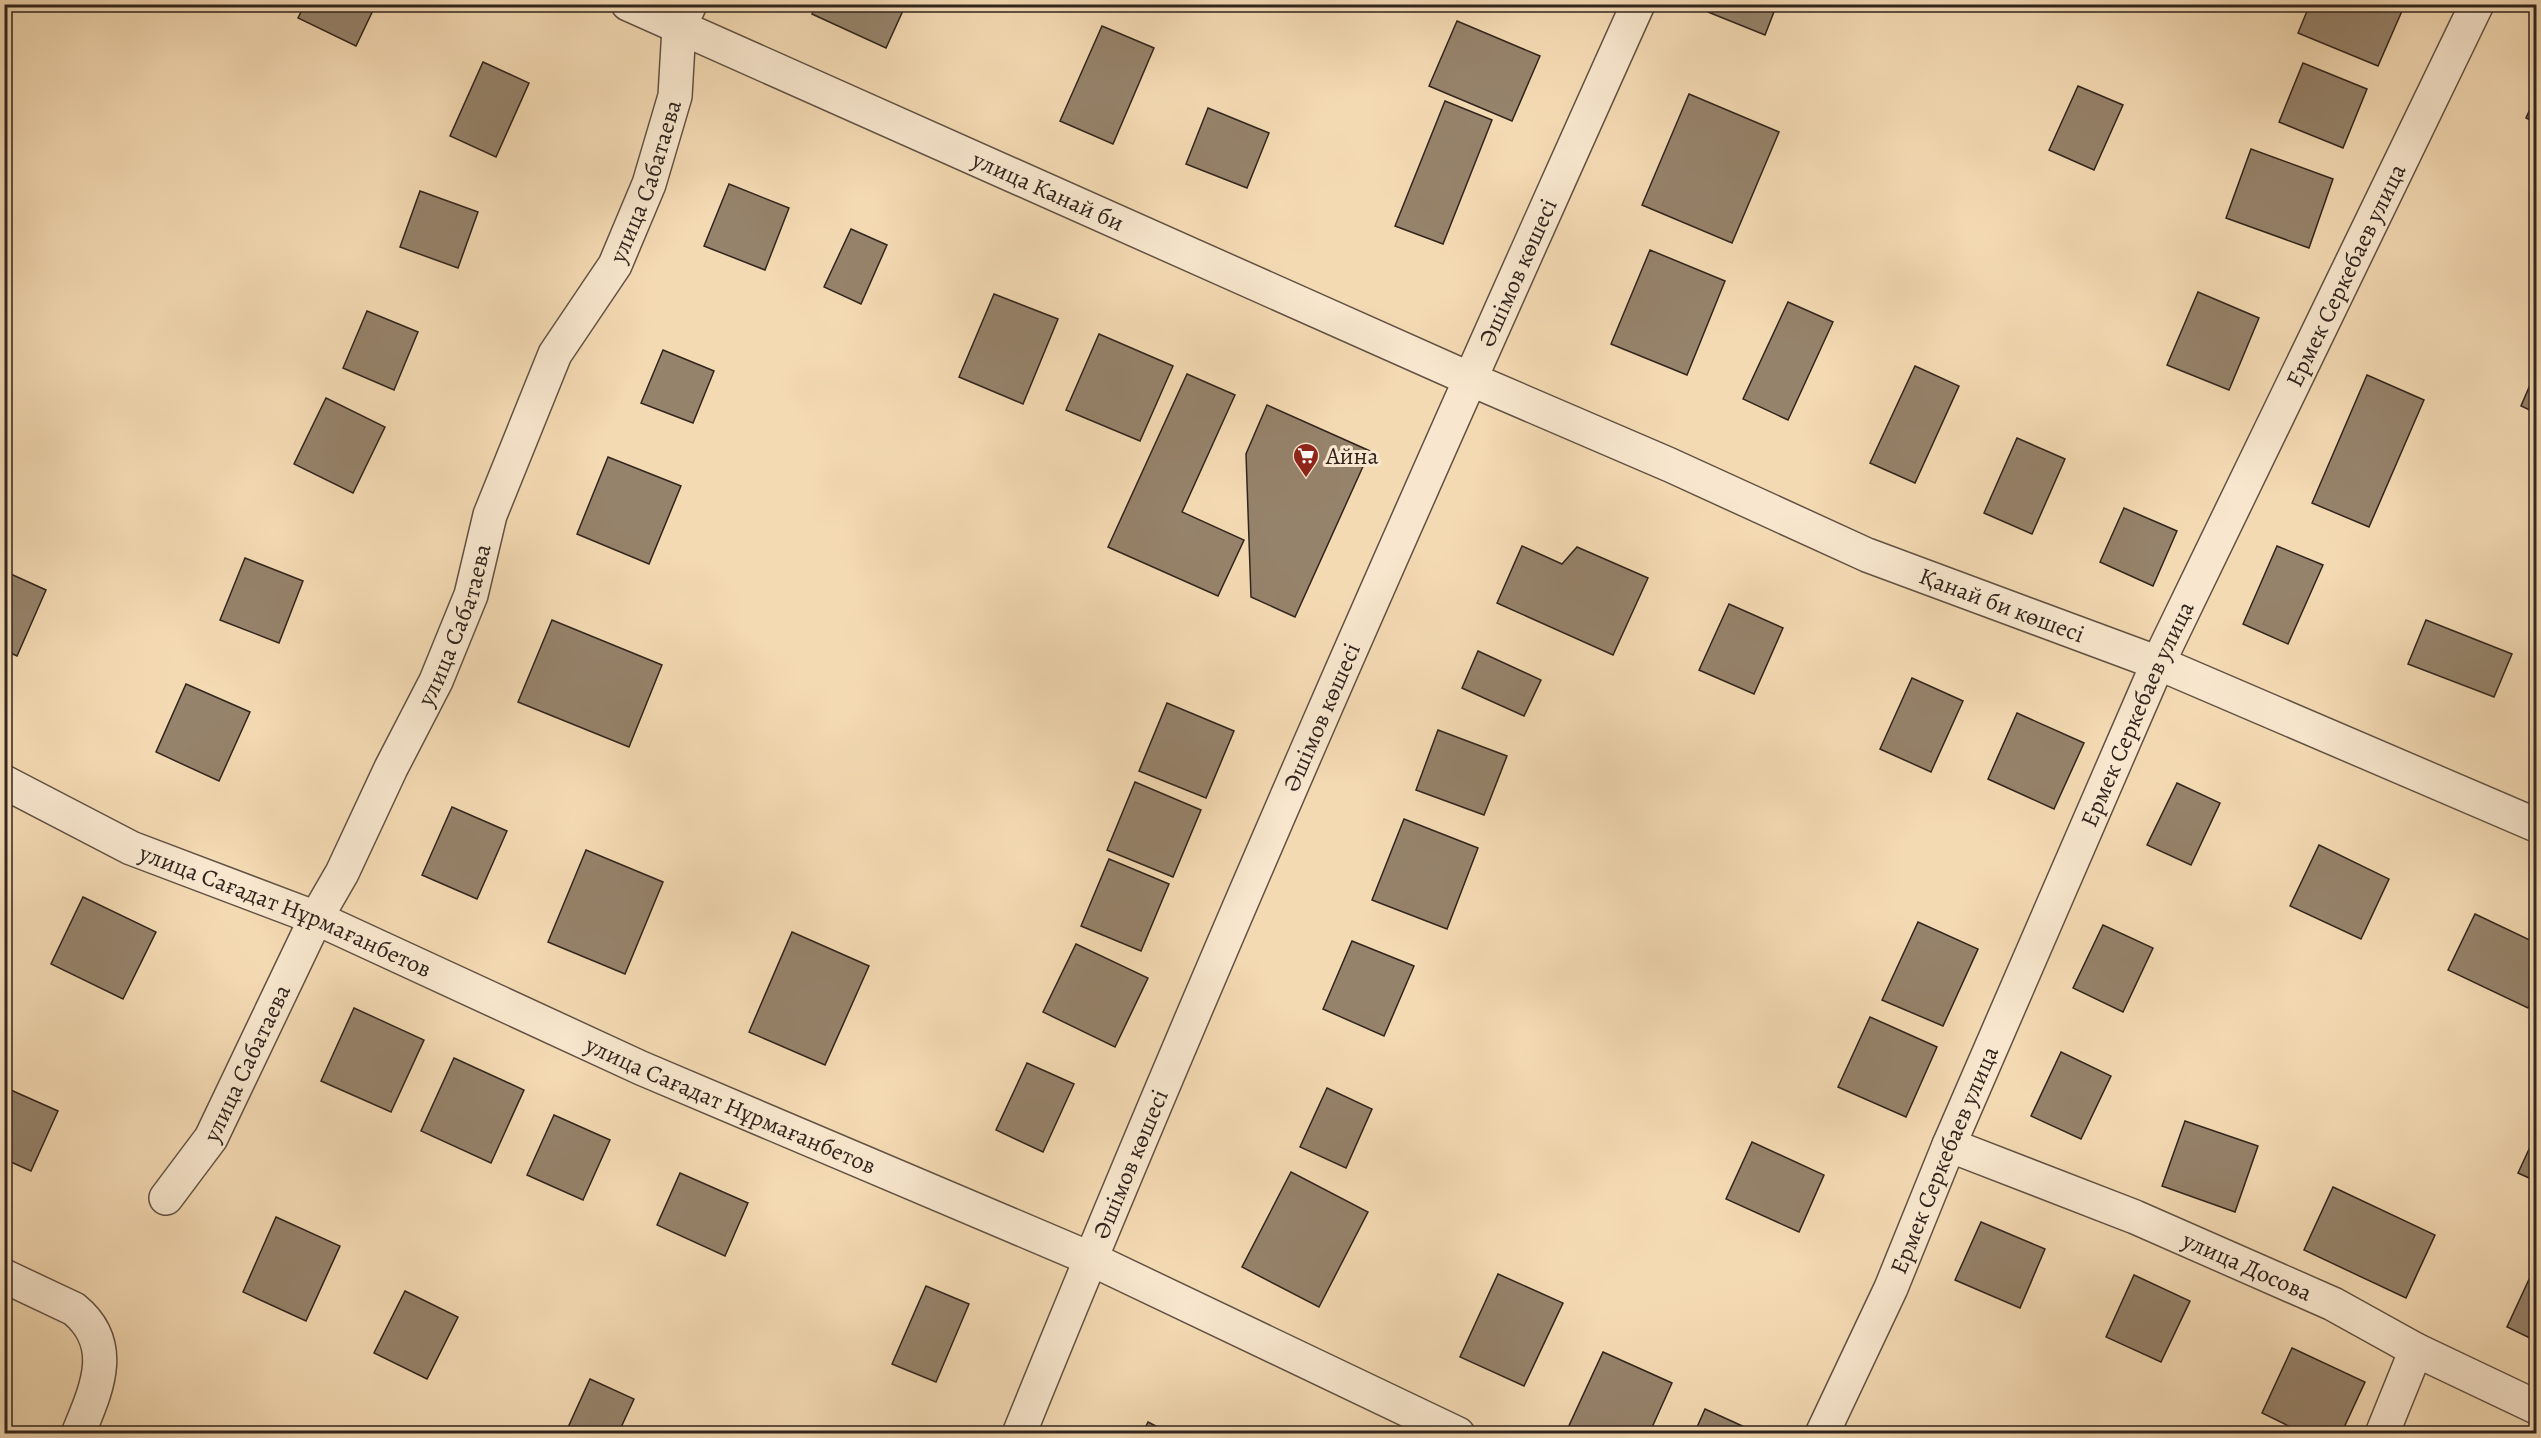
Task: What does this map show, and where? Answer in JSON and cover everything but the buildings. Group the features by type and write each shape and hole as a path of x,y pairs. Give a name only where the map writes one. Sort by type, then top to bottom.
{"street":[{"name":"улица Канай би","path":"628,4 685,16 1470,379"},
{"name":"Әшімов көшесі","path":"1019,1434 1089,1258 1470,379 1638,4"},
{"name":"Ермек Серкебаев улица","path":"1822,1434 1891,1288 1949,1145 2158,663 2477,4"},
{"name":"улица Сабатаева","path":"166,1198 211,1138 316,918 342,873 391,768 436,681 471,595 490,515 555,354 615,265 649,184 675,96 685,16"},
{"name":"Қанай би көшесі","path":"1470,379 1670,465 1867,555 2158,663 2536,825"},
{"name":"улица Сағадат Нұрмағанбетов","path":"4,782 131,848 316,918 641,1068 1089,1258 1458,1434"},
{"name":"улица Досова","path":"1949,1145 2135,1217 2333,1304 2416,1350 2536,1407"},
{"path":"4,1276 74,1309 93,1331 101,1349 100,1366 90,1404 78,1434"},
{"path":"2382,1434 2416,1350"}],"place":[{"name":"Айна","path":"1306,479"}]}
